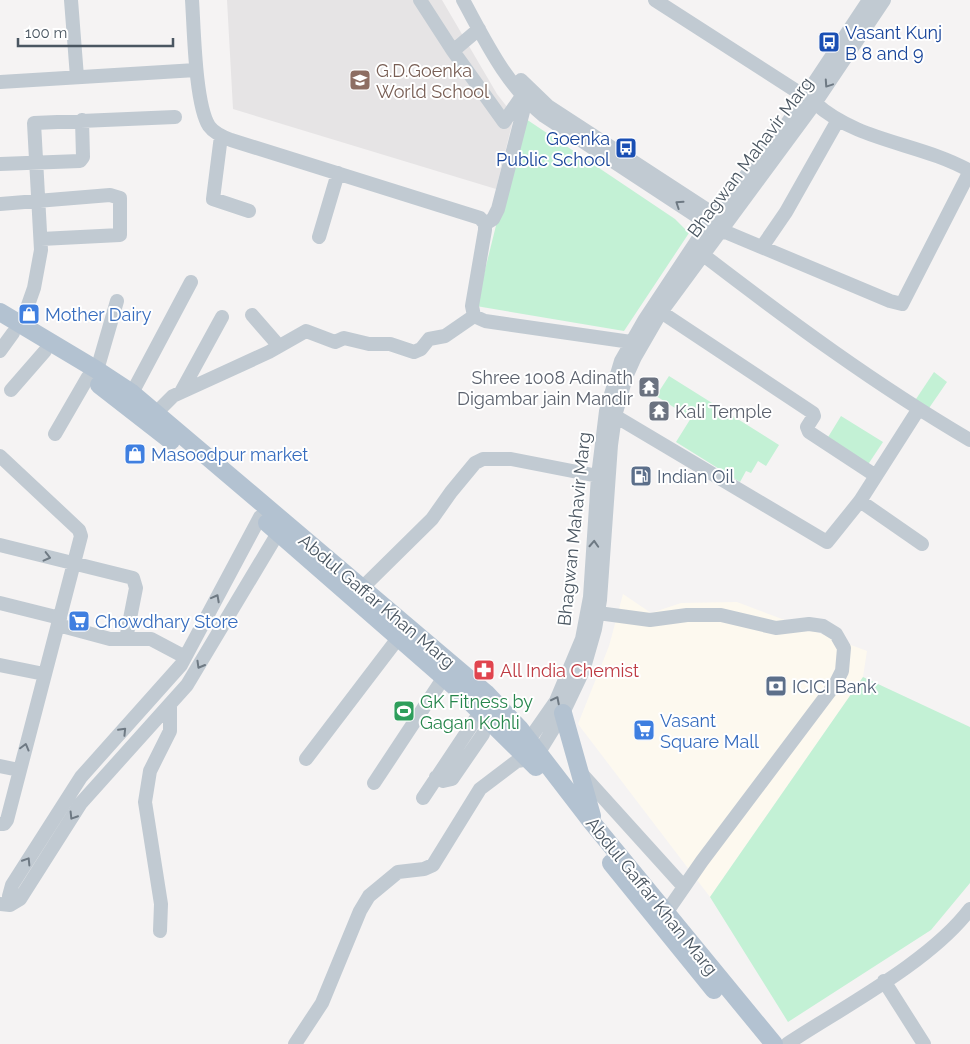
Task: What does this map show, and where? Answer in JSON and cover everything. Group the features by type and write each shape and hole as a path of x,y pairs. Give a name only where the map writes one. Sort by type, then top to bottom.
{"main road":[{"name":"Abdul Gaffar Khan Marg","path":"0,312 11,327 45,352 132,393 360,589 486,693 527,753 635,894 759,1044"},
{"name":"Abdul Gaffar Khan Marg","path":"11,327 92,374 193,458 444,677 527,753 594,825 774,1044"},
{"path":"563,713 594,825"}],"street":[{"path":"71,0 76,77"},
{"path":"192,0 196,70 206,118 214,131 222,136 477,216 485,224"},
{"path":"420,0 504,122 524,98"},
{"path":"463,0 501,68 524,98 544,116 717,223 762,247 890,302 902,304 970,171 947,160 838,120 810,99 655,0"},
{"path":"474,0 500,48 530,90 548,106 717,223"},
{"name":"Bhagwan Mahavir Marg","path":"527,753 556,701 582,638 590,597 609,398 621,361 631,342 760,160 810,99 840,47 874,2"},
{"path":"453,50 479,29"},
{"path":"0,82 196,70"},
{"path":"474,316 472,306 485,224 493,219 498,209 524,98"},
{"path":"0,351 11,327 34,288 41,239 34,122 175,117"},
{"path":"0,164 82,160 82,120"},
{"path":"762,247 786,212 838,120"},
{"path":"222,136 213,198 249,211"},
{"path":"319,237 338,173"},
{"path":"0,204 39,203 110,195 118,196 121,202 120,235 41,239"},
{"name":"Bhagwan Mahavir Marg","path":"527,753 563,713 583,671 598,613 604,560 603,475 615,416 630,367 661,312 702,254 717,223"},
{"path":"702,254 763,301 918,410 970,440"},
{"path":"132,393 191,282"},
{"path":"55,434 92,374 117,301"},
{"path":"661,312 813,413 814,416 807,427 809,432 876,476"},
{"path":"252,315 280,346"},
{"path":"474,316 485,321 631,342"},
{"path":"156,413 173,396 280,346 306,331 335,342 344,338 369,344 390,344 414,352 429,340 450,334 474,316"},
{"path":"181,392 222,317"},
{"path":"11,390 45,352"},
{"path":"615,416 823,541 830,540 860,501 918,410"},
{"path":"0,456 79,530 81,541 6,820 4,824 0,824"},
{"path":"360,589 432,519 450,492 475,462 483,458 511,458 603,475"},
{"path":"860,501 922,544"},
{"path":"5,904 12,885 76,785 161,689 185,657 260,517"},
{"path":"5,904 20,899 88,794 170,704 197,670 278,533"},
{"path":"0,545 130,577 135,580 136,588 126,639"},
{"path":"0,603 110,639 151,639 185,657"},
{"path":"598,613 650,620 721,615 776,628 816,624 836,634 844,648 842,671 836,682 666,913"},
{"path":"306,759 399,638"},
{"path":"0,666 44,674"},
{"path":"374,783 444,677"},
{"path":"160,931 161,904 145,802 150,771 170,731 170,704"},
{"path":"423,798 481,711"},
{"path":"436,777 443,781 452,779 483,734"},
{"path":"295,1044 322,1003 360,911 370,896 398,872 430,868 480,788 527,753"},
{"path":"0,766 19,770"},
{"path":"578,770 684,887"},
{"path":"76,785 88,794"},
{"path":"787,1044 804,1040 884,981 952,930 970,908"},
{"path":"884,981 924,1044"}],"shaded area":[{"name":"G.D.Goenka World School","path":"227,0 442,0 497,94 514,116 496,189 233,109"},
{"name":"Vasant Square Mall","path":"623,594 651,613 681,603 737,602 867,651 863,677 710,897 578,724 609,646"}],"green space":[{"path":"523,117 675,219 689,233 624,331 476,306"},
{"path":"934,372 947,382 927,411 914,402"},
{"path":"669,376 779,445 766,466 758,461 751,473 746,471 740,482 676,442 691,418 656,396"},
{"path":"841,416 883,442 863,472 822,447"},
{"path":"863,677 970,727 970,883 931,930 788,1022 710,897"}],"place":[{"name":"Vasant Kunj B 8 and 9","path":"829,42"},
{"name":"G.D.Goenka World School","path":"360,80"},
{"name":"Goenka Public School","path":"626,148"},
{"name":"Mother Dairy","path":"29,314"},
{"name":"Shree 1008 Adinath Digambar jain Mandir","path":"649,387"},
{"name":"Kali Temple","path":"659,411"},
{"name":"Masoodpur market","path":"135,454"},
{"name":"Indian Oil","path":"641,476"},
{"name":"Chowdhary Store","path":"79,621"},
{"name":"All India Chemist","path":"484,670"},
{"name":"ICICI Bank","path":"776,686"},
{"name":"GK Fitness by Gagan Kohli","path":"404,711"},
{"name":"Vasant Square Mall","path":"644,730"}]}
